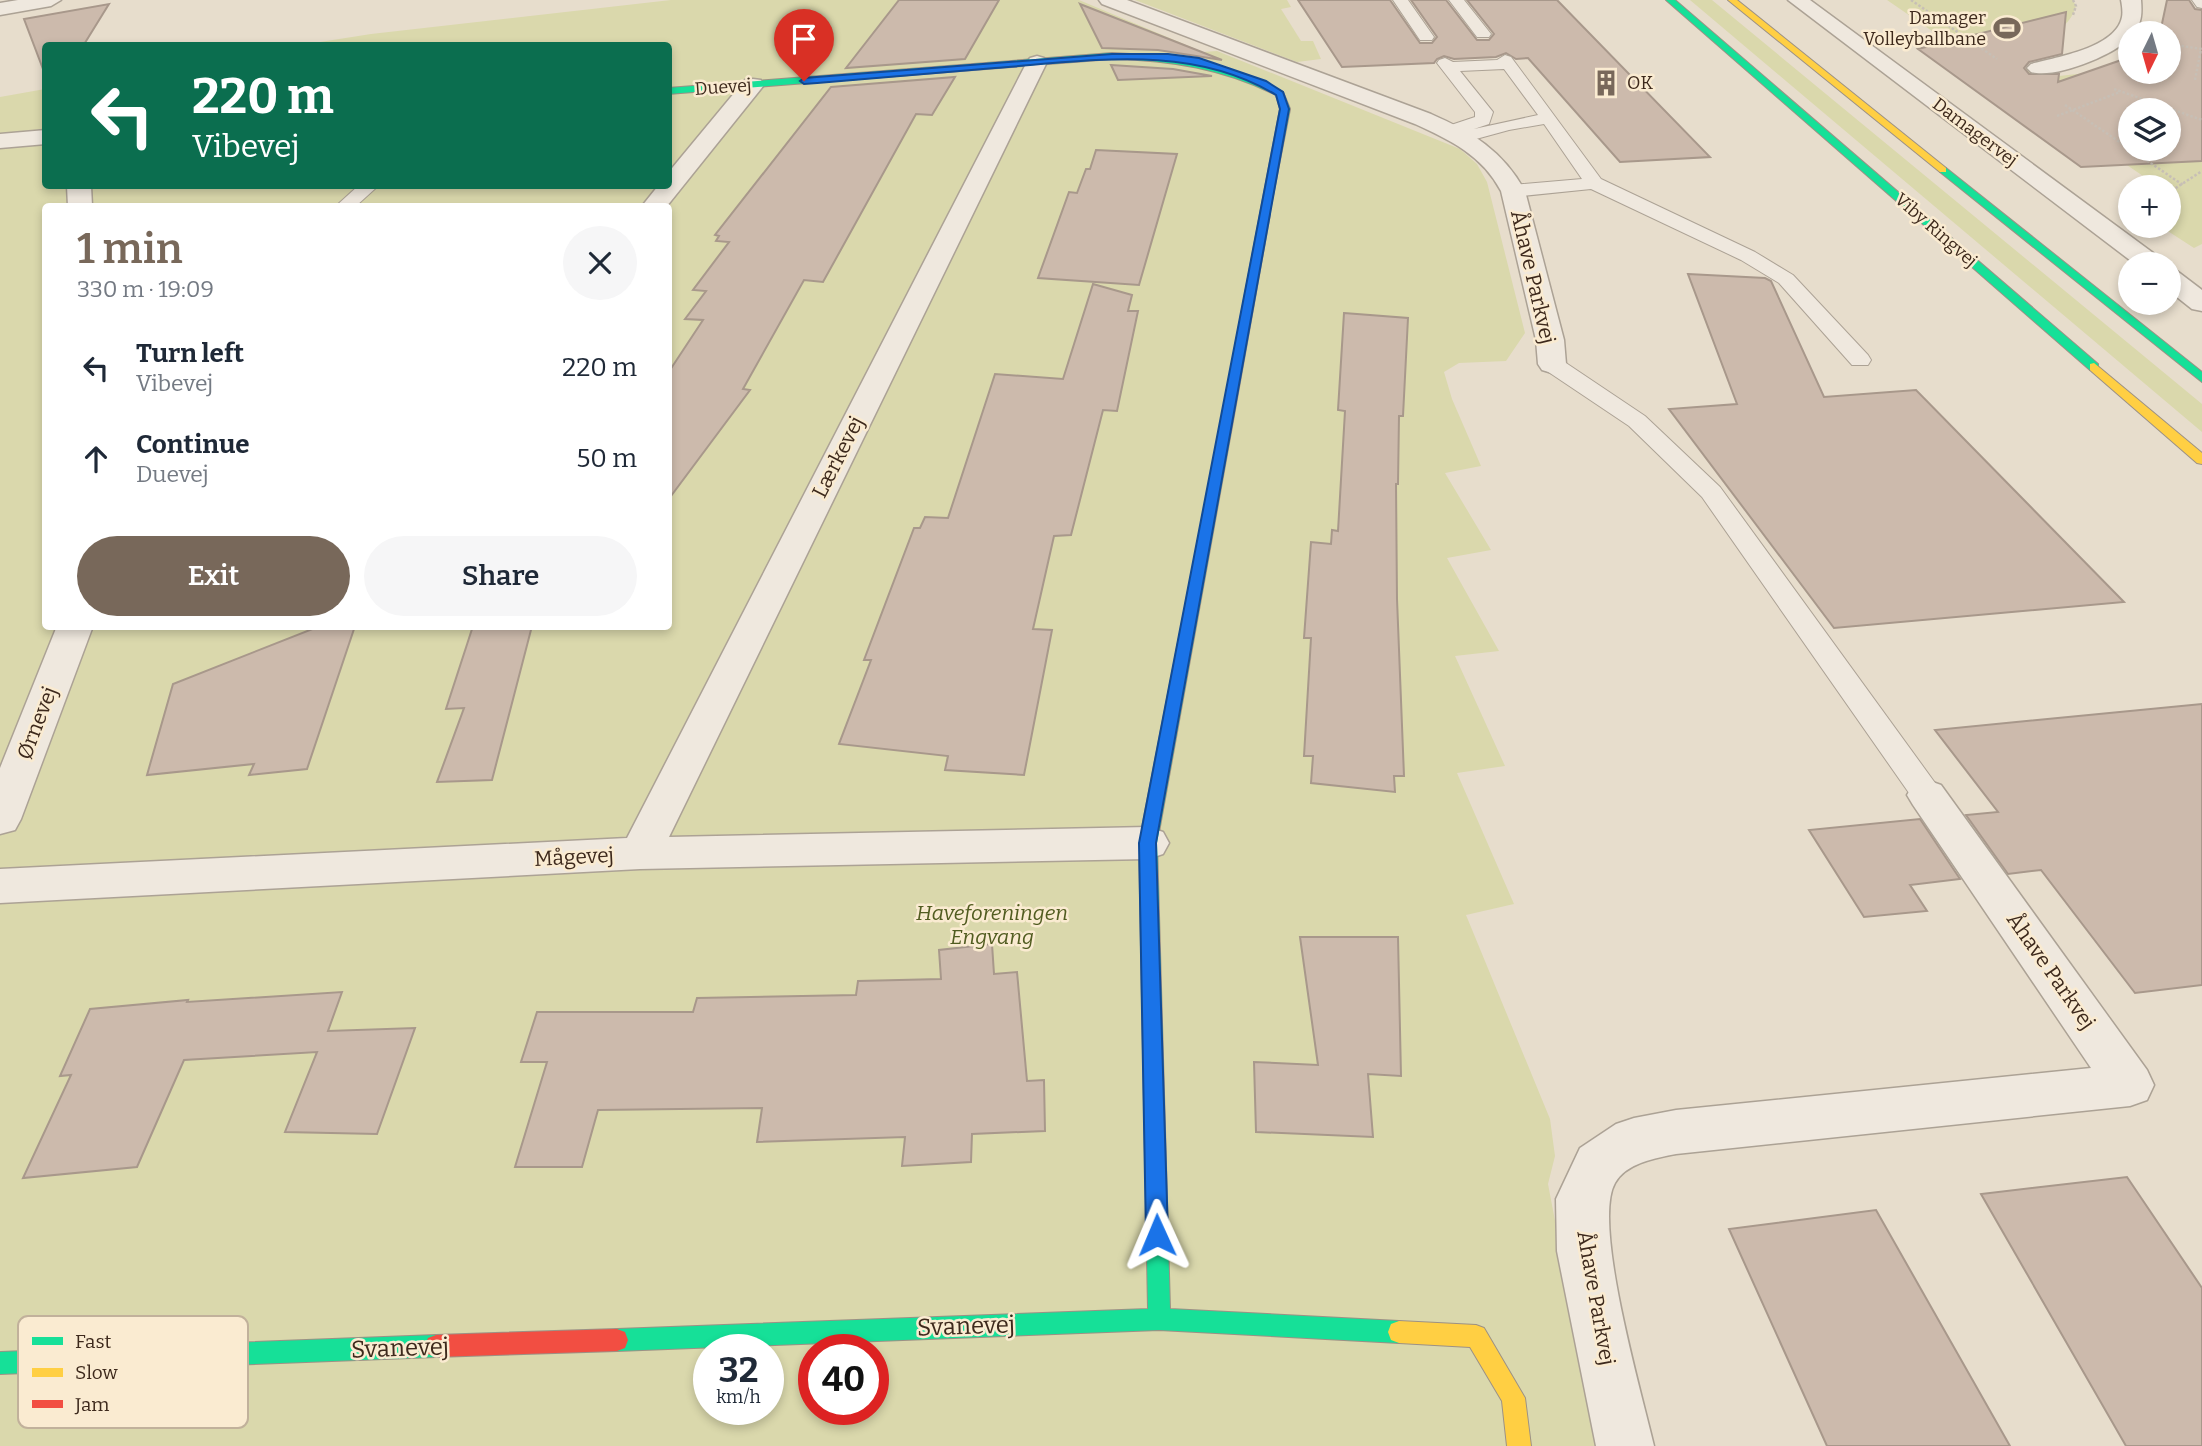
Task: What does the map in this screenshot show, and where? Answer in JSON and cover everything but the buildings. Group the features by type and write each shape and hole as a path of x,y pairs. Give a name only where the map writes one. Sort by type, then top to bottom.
{"street":[{"path":"0,9 51,0"},
{"name":"Åhave Parkvej","path":"1109,0 1457,134 1488,154 1506,175 1513,191 1550,340 1552,364"},
{"name":"Viby Ringvej","path":"1670,0 2202,460"},
{"path":"1732,0 2202,378"},
{"name":"Damagervej","path":"1798,0 2135,252"},
{"path":"2042,67 2093,53 2122,36 2133,17 2131,0"},
{"name":"Duevej","path":"672,91 1112,56 1168,56 1196,60 1263,83 1280,94 1285,109 1148,843 1159,1319"},
{"name":"Lærkevej","path":"640,853 1037,62"},
{"path":"672,184 753,85"},
{"path":"0,141 42,137"},
{"path":"656,203 668,189"},
{"path":"2181,287 2202,303"},
{"name":"Ørnevej","path":"0,819 73,630"},
{"name":"Åhave Parkvej","path":"1625,1446 1583,1251 1581,1199 1598,1164 1634,1140 1676,1132 2130,1085 1927,795"},
{"name":"Mågevej","path":"0,886 640,853 1148,843"},
{"name":"Svanevej","path":"248,1354 1159,1319 1476,1336 1513,1398 1519,1446"},
{"name":"Svanevej","path":"0,1363 18,1362"}],"lane":[{"path":"1400,0 1426,37"},
{"path":"1457,0 1483,34"},
{"path":"2199,0 2202,4"},
{"path":"1457,134 1483,120 1484,112 1447,65 1507,62 1594,183 1748,256 1786,279 1860,360"},
{"path":"1457,134 1549,118"},
{"name":"Åhave Parkvej","path":"1513,191 1594,183"},
{"path":"349,203 365,189"},
{"name":"Åhave Parkvej","path":"1552,364 1637,421 1711,492 1927,795"}],"path":[{"path":"2181,46 2201,49 2194,80"},
{"path":"2042,67 2202,120"},
{"path":"2057,116 2120,91"},
{"path":"2181,185 2202,171"}],"green space":[{"name":"Haveforeningen Engvang","path":"671,0 1079,0 1203,52 1217,51 1460,149 1477,164 1487,182 1525,333 1506,361 1459,363 1444,372 1452,399 1481,466 1445,473 1491,550 1447,558 1499,651 1455,656 1505,766 1457,773 1514,904 1466,915 1550,1119 1555,1156 1548,1184 1598,1446 0,1446 0,97 42,90 42,189 672,189 672,42 320,42"},
{"path":"1135,0 1287,0 1291,7 1281,9 1301,41 1313,41 1321,59 1297,62"},
{"path":"1690,0 1712,0 2202,404 2202,432"},
{"path":"1887,0 2073,0 2076,6 2071,17 2054,33 2032,42 1995,50 2041,78 2086,73 2164,98 2118,98 2118,159"},
{"path":"2181,103 2202,110 2202,244 2194,248 2179,238 2181,238 2181,175 2142,175 2121,161 2181,161"}],"traffic: fast":[{"path":"1670,0 2094,367"},
{"path":"672,91 1112,56 1199,64 1240,76 1280,94 1285,109 1265,214"},
{"path":"1943,170 2202,378"},
{"path":"1159,1319 1148,843 1225,432"},
{"path":"617,1340 1159,1319 1399,1332"},
{"path":"248,1353 436,1346"},
{"path":"0,1363 18,1362"}],"traffic: slow":[{"path":"1732,0 1943,170"},
{"path":"2094,367 2202,460"},
{"path":"1399,1332 1476,1336 1513,1398 1519,1446"}],"traffic: jam":[{"path":"1225,432 1265,214"},
{"path":"436,1346 617,1340"}],"place":[{"name":"Damager Volleyballbane","path":"2007,28"},
{"name":"OK","path":"1606,83"}],"route":[{"path":"804,81 1112,56 1168,56 1196,60 1263,83 1280,94 1285,109 1148,843 1157,1235"}]}
